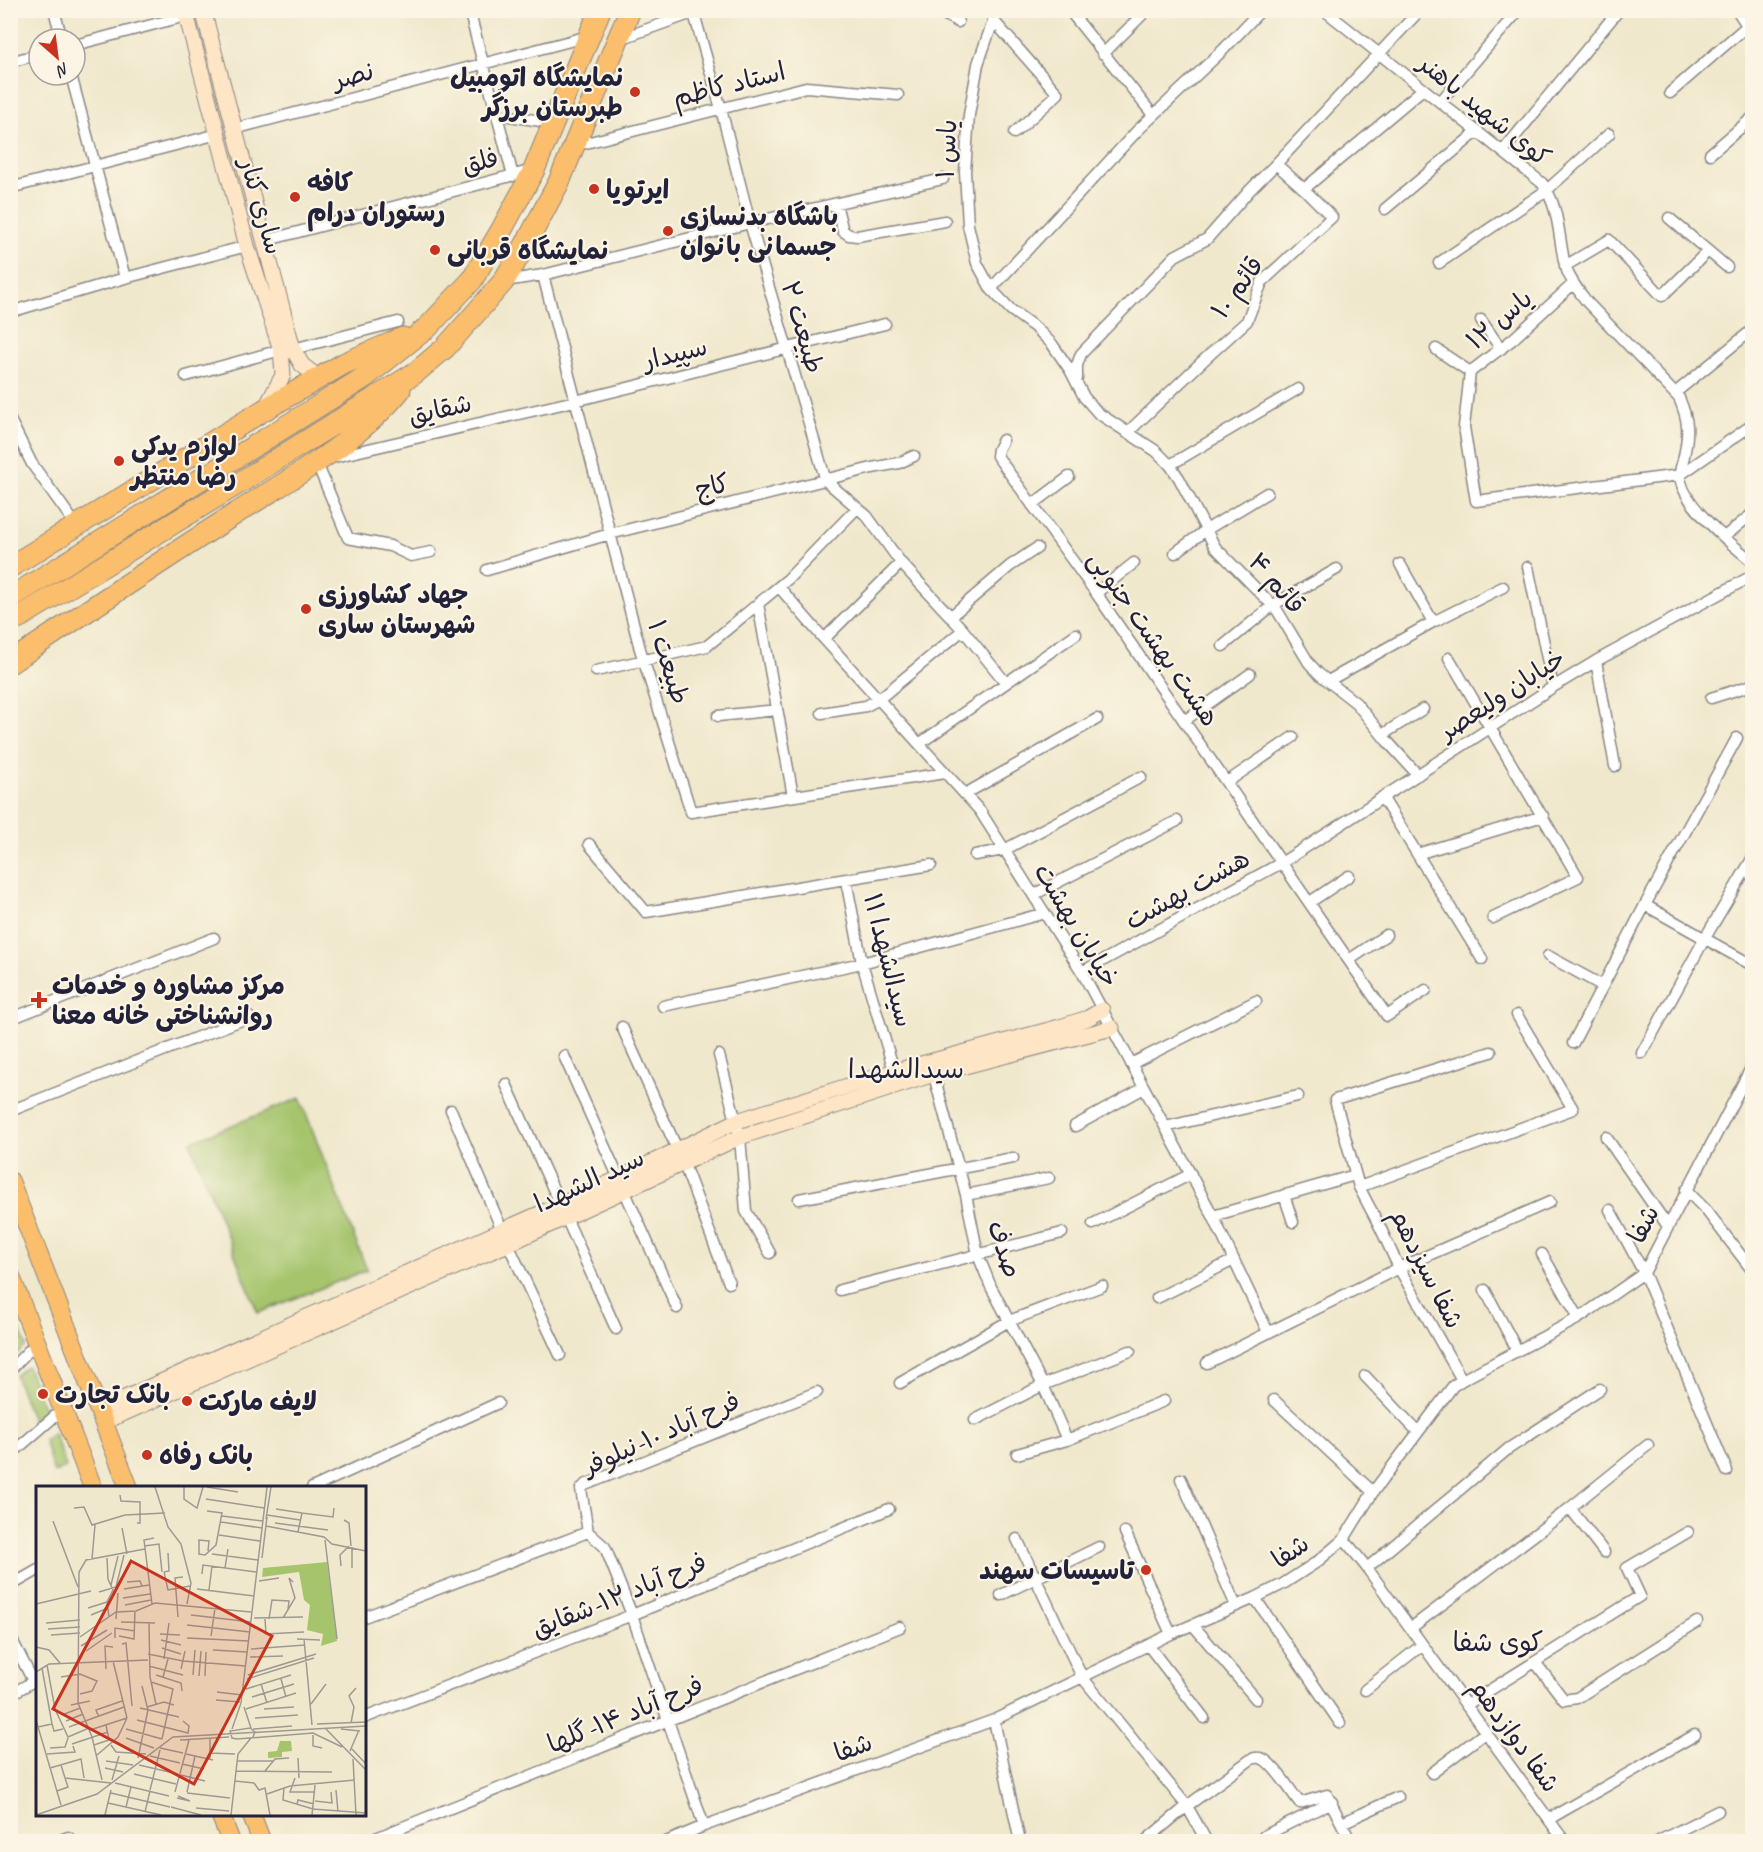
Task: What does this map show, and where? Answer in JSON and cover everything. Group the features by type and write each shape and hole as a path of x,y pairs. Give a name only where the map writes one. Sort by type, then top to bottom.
{"highway":[{"path":"10,623 100,555 365,377 428,327 472,280 502,230 534,170 600,10"},
{"path":"10,598 100,555 244,480 415,372 445,348 503,282 526,244 559,182 630,10"},
{"path":"10,567 264,410 345,363 428,327"},
{"path":"13,659 316,461 362,428 389,403 415,372"}],"main road":[{"path":"10,1181 128,1486"},
{"path":"10,1274 15,1299 37,1342 92,1486"},
{"path":"220,1816 231,1842"},
{"path":"251,1816 262,1842"}],"street":[{"path":"54,10 59,27"},
{"path":"469,10 513,176"},
{"path":"937,10 958,22"},
{"path":"1069,10 1153,115"},
{"path":"1103,54 1147,10"},
{"path":"991,289 1137,131 1223,50 1261,10"},
{"name":"کوی شهید باهنر","path":"1324,10 1503,151 1547,190 1553,204 1565,266 1573,284 1587,302 1679,398 1687,416 1688,434 1680,475"},
{"path":"1077,384 1077,365 1081,354 1175,256 1207,239 1250,190 1420,10"},
{"path":"1440,102 1519,10"},
{"path":"1503,151 1619,10"},
{"path":"1670,93 1750,29 1737,10"},
{"path":"87,42 185,13 204,11"},
{"name":"ساری کنار","path":"204,11 264,242 287,349 283,375 264,410"},
{"path":"618,40 695,11"},
{"name":"طبیعت ۲","path":"695,11 750,223 826,481"},
{"name":"ساری کنار","path":"185,13 247,246 287,349 319,378"},
{"path":"995,15 1058,94 1014,133"},
{"name":"یاس ۱","path":"995,15 978,64 969,115 964,172 968,225 977,263 991,289 1011,310 1037,329 1052,344 1071,370 1077,384"},
{"name":"نصر","path":"234,129 589,36"},
{"path":"10,62 27,57"},
{"path":"74,87 125,278"},
{"name":"استاد کاظم","path":"574,146 807,87 898,95"},
{"path":"1276,164 1304,189 1423,88"},
{"path":"497,114 553,123"},
{"path":"1710,154 1752,118"},
{"path":"10,188 234,129"},
{"path":"1385,209 1478,132"},
{"path":"1438,263 1547,190 1609,134"},
{"name":"فلق","path":"264,242 534,170"},
{"path":"503,282 543,275 943,178"},
{"name":"قائم ۱۰","path":"1127,433 1247,321 1262,282 1332,218 1304,189"},
{"path":"836,204 843,231 849,235 857,236 945,221"},
{"path":"1669,219 1727,267"},
{"path":"1565,266 1610,240 1662,296 1708,251"},
{"path":"10,312 125,278 264,242"},
{"name":"طبیعت ۱","path":"543,275 644,660 692,812 945,772"},
{"name":"یاس ۱۲","path":"1573,284 1501,349 1470,372 1464,427 1476,501 1680,475"},
{"path":"1480,320 1501,349"},
{"path":"186,376 398,322"},
{"name":"سپیدار","path":"575,401 885,324"},
{"path":"1675,393 1752,330"},
{"path":"1436,349 1470,372"},
{"name":"قائم ۴","path":"1077,384 1084,397 1098,413 1156,451 1170,465 1215,547 1273,605 1287,624 1309,663 1356,703 1418,775"},
{"path":"1170,465 1298,389"},
{"name":"شقایق","path":"316,461 575,401"},
{"path":"10,420 32,464 76,525"},
{"path":"1752,425 1680,475 1683,488 1703,517 1752,561"},
{"name":"هشت بهشت جنوبی","path":"1003,440 997,456 1096,593 1387,1016 1426,990"},
{"name":"کاج","path":"488,570 610,534 899,463 914,456"},
{"path":"316,461 348,538 390,546 411,556 430,552"},
{"path":"1032,505 1069,477"},
{"path":"826,481 867,516 901,563 963,630 1006,683"},
{"path":"1175,553 1206,530 1267,493"},
{"path":"596,671 707,646 779,587 857,508"},
{"path":"1724,537 1752,514"},
{"path":"950,617 1010,566 1036,548"},
{"path":"824,639 901,563"},
{"path":"1096,593 1134,563"},
{"path":"1400,564 1433,622"},
{"path":"1528,567 1553,687"},
{"path":"1223,646 1273,605 1337,568"},
{"name":"خیابان ولیعصر","path":"1282,862 1553,687 1752,576"},
{"path":"1328,681 1503,586"},
{"name":"خیابان بهشت","path":"779,587 980,811 1082,972 1213,1216 1268,1332"},
{"path":"758,604 793,796"},
{"path":"822,713 866,706 879,699 963,630"},
{"path":"919,744 1076,634"},
{"path":"1449,658 1578,877 1492,918"},
{"path":"1596,662 1615,766"},
{"path":"1184,722 1250,674"},
{"path":"1711,698 1752,685"},
{"path":"1382,735 1423,709"},
{"path":"718,716 777,710"},
{"path":"965,795 1097,719"},
{"path":"1227,782 1293,737"},
{"path":"1573,1043 1645,905 1737,738"},
{"path":"975,855 1004,850 1141,777"},
{"path":"1382,797 1482,959"},
{"path":"1416,855 1543,816"},
{"path":"1033,895 1177,821"},
{"path":"589,844 646,912 931,865"},
{"path":"1642,1053 1704,938 1752,859"},
{"name":"هشت بهشت","path":"1082,972 1282,862"},
{"path":"1310,902 1349,876"},
{"name":"سیدالشهدا ۱۱","path":"846,880 862,963 898,1086"},
{"path":"1645,905 1752,965"},
{"path":"663,1006 862,963 1045,913"},
{"path":"1349,960 1386,935"},
{"path":"10,1018 214,938"},
{"path":"1548,956 1603,986"},
{"path":"1131,1064 1256,1001"},
{"name":"سید الشهدا","path":"680,1157 898,1086 932,1068 1088,1018 1102,1010"},
{"path":"1359,1187 1573,1109 1517,1015"},
{"path":"10,1111 249,1017"},
{"path":"622,1027 680,1157 729,1283"},
{"name":"سید الشهدا","path":"102,1416 623,1185 680,1157 737,1121 894,1071 932,1068 1112,1028"},
{"name":"شفا سیزدهم","path":"1462,1380 1399,1268 1359,1187 1335,1100 1491,1052"},
{"path":"719,1055 740,1137 746,1211 770,1253"},
{"path":"564,1056 677,1308"},
{"name":"شفا","path":"666,1842 993,1720 1171,1634 1255,1598 1283,1584 1317,1562 1344,1539 1373,1492 1454,1386 1579,1318 1644,1273 1667,1225 1752,1066"},
{"name":"صدف","path":"932,1068 966,1195 978,1255 991,1287 1043,1385 1067,1440"},
{"path":"506,1084 616,1329"},
{"path":"1075,1126 1144,1088"},
{"path":"1165,1127 1298,1096"},
{"path":"451,1110 505,1237 560,1355"},
{"path":"1606,1137 1667,1225"},
{"path":"799,1199 1014,1158"},
{"path":"1093,1224 1191,1174"},
{"path":"1213,1216 1354,1175"},
{"path":"966,1195 1049,1178"},
{"path":"1686,1190 1706,1210 1752,1268"},
{"path":"1284,1195 1293,1222"},
{"path":"1208,1363 1399,1268 1550,1202"},
{"path":"1610,1210 1644,1273 1727,1471"},
{"path":"840,1290 1062,1233"},
{"path":"1542,1254 1579,1318"},
{"path":"1157,1298 1234,1260"},
{"path":"900,1383 1009,1321 1102,1286"},
{"path":"1485,1290 1517,1350"},
{"path":"10,1370 37,1342"},
{"path":"975,1420 1043,1385 1130,1351"},
{"path":"1365,1376 1418,1432"},
{"path":"1367,1568 1508,1449 1600,1389"},
{"name":"فرح آباد ۱۰-نیلوفر","path":"588,1532 581,1489 585,1485 816,1392"},
{"path":"1274,1400 1373,1492"},
{"path":"1017,1454 1067,1440 1164,1401"},
{"path":"316,1486 498,1403"},
{"path":"10,1455 63,1409"},
{"path":"1411,1628 1570,1508 1648,1445"},
{"path":"1181,1479 1236,1606"},
{"path":"1570,1508 1604,1552"},
{"name":"فرح آباد ۱۲-شقایق","path":"366,1717 632,1615 889,1509"},
{"path":"366,1616 588,1532 605,1548 632,1615 704,1826"},
{"path":"1125,1532 1171,1634"},
{"path":"1467,1705 1640,1596 1627,1568 1688,1532"},
{"path":"1017,1539 1082,1677 1187,1806 1207,1842"},
{"name":"شفا دوازدهم","path":"1344,1539 1563,1839"},
{"path":"1001,1595 1099,1547"},
{"path":"10,1586 36,1571"},
{"path":"1255,1598 1340,1723"},
{"path":"1535,1662 1564,1700 1577,1698 1697,1622"},
{"path":"1193,1625 1256,1699"},
{"name":"فرح آباد ۱۴-گلها","path":"366,1842 900,1627"},
{"path":"10,1636 35,1680 10,1695"},
{"path":"1148,1645 1204,1718"},
{"path":"1365,1690 1422,1645"},
{"path":"993,1720 1020,1842"},
{"path":"1432,1773 1486,1732"},
{"path":"1549,1819 1695,1735"},
{"path":"1144,1842 1187,1806 1256,1757 1270,1763 1300,1803 1327,1795 1351,1842"},
{"path":"1342,1823 1398,1797"},
{"path":"1264,1836 1332,1802"},
{"path":"1657,1842 1718,1811"},
{"path":"56,1842 68,1837 73,1842"},
{"path":"1548,1842 1563,1839"}],"green space":[{"path":"300,1098 367,1270 258,1313 190,1142"},
{"path":"13,1312 26,1346 11,1360 11,1314"},
{"path":"27,1366 47,1416 34,1425 15,1375"},
{"path":"54,1433 66,1467 54,1473 44,1440"}],"place":[{"name":"نمایشگاه اتومبیل طبرستان برزگر","path":"635,92"},
{"name":"ایرتویا","path":"594,189"},
{"name":"کافه رستوران درام","path":"295,197"},
{"name":"باشگاه بدنسازی جسمانی بانوان","path":"668,231"},
{"name":"نمایشگاه قربانی","path":"435,250"},
{"name":"لوازم یدکی رضا منتظر","path":"119,461"},
{"name":"جهاد کشاورزی شهرستان ساری","path":"306,609"},
{"name":"مرکز مشاوره و خدمات روانشناختی خانه معنا","path":"39,1000"},
{"name":"بانک تجارت","path":"43,1394"},
{"name":"لایف مارکت","path":"187,1401"},
{"name":"بانک رفاه","path":"147,1455"},
{"name":"تاسیسات سهند","path":"1146,1570"}],"district":[{"name":"سیدالشهدا","path":"906,1069"},
{"name":"کوی شفا","path":"1498,1642"}]}
